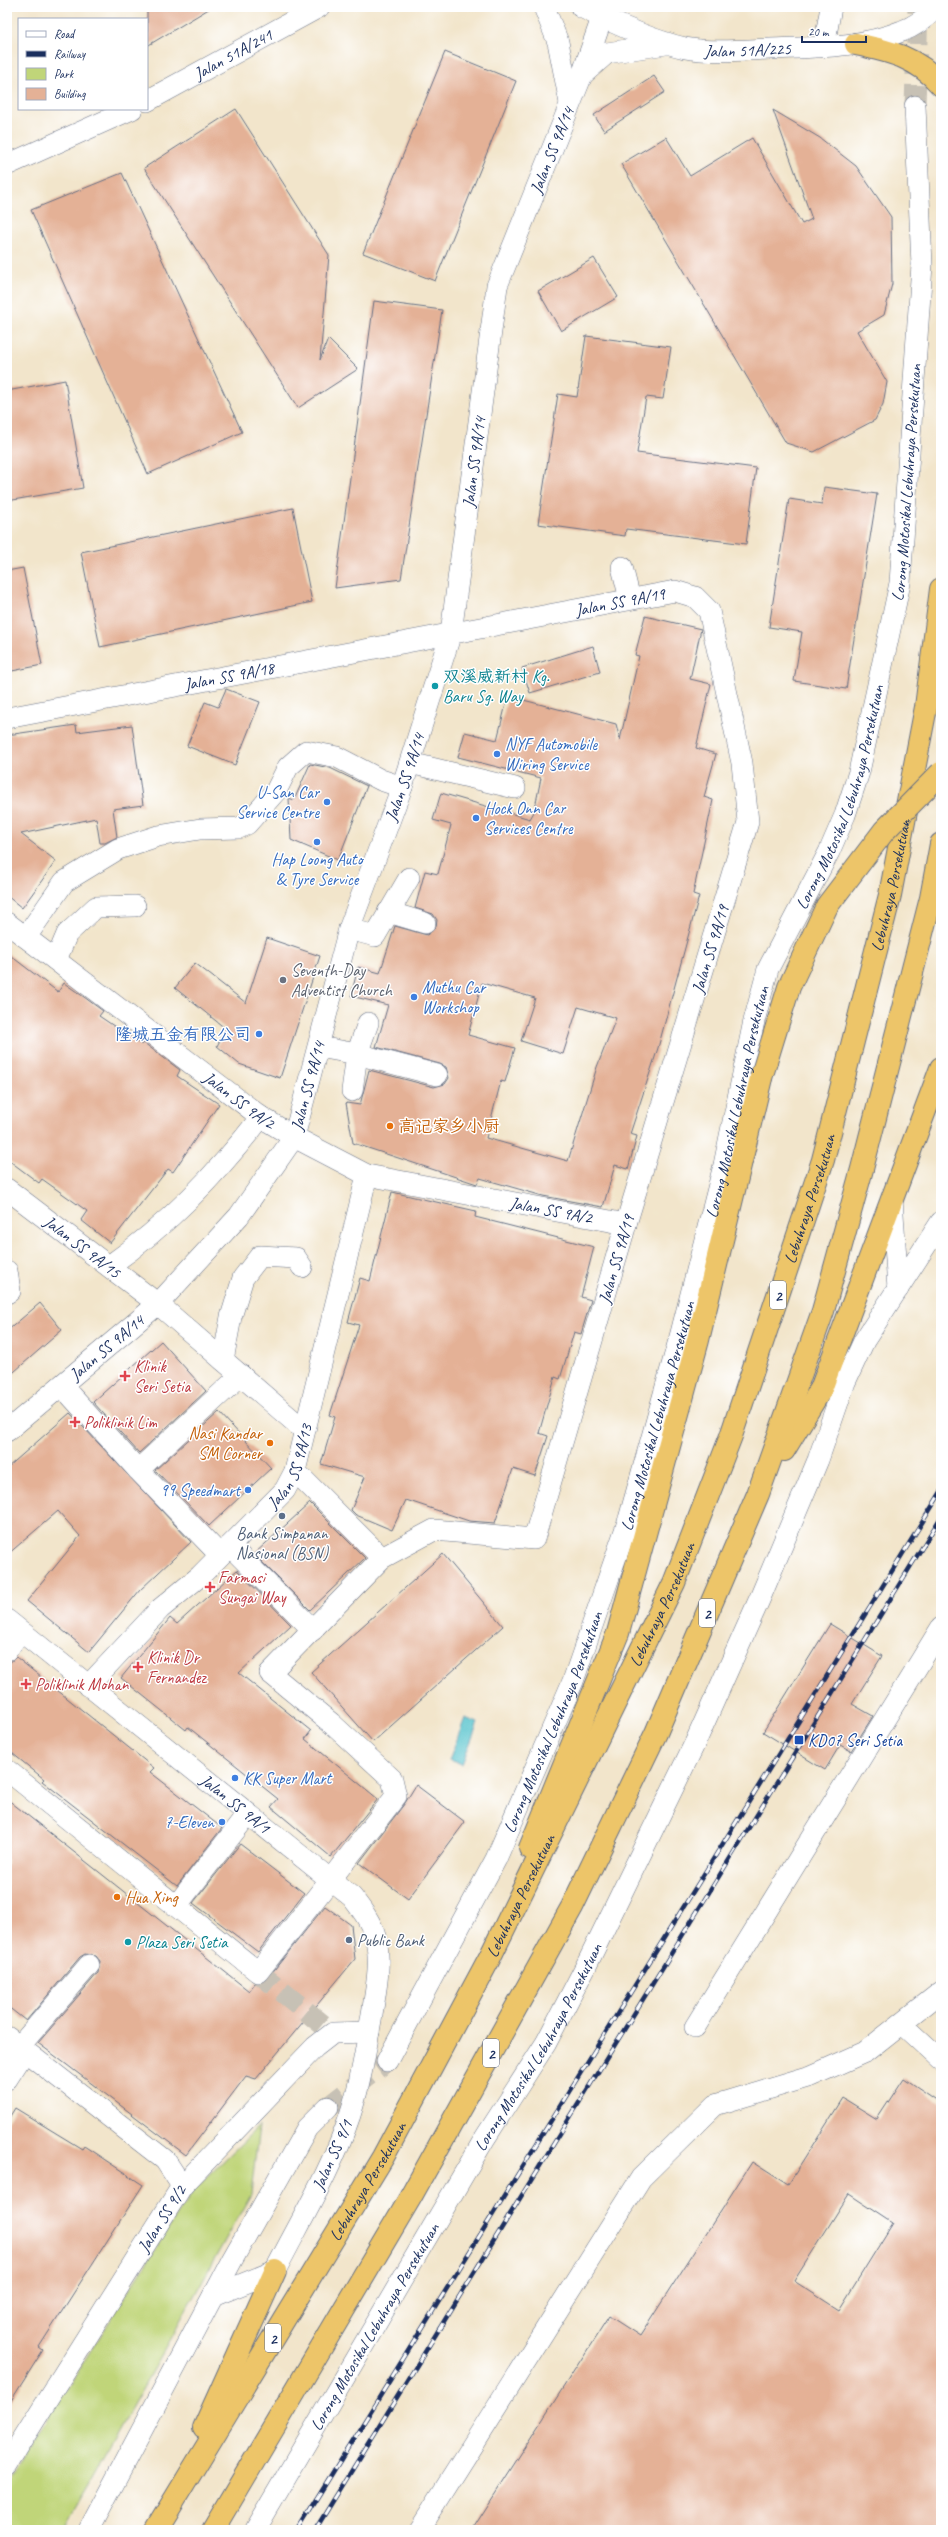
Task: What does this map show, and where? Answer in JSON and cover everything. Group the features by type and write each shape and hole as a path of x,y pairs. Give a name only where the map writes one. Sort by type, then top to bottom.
{"highway":[{"path":"856,44 889,51 913,60 941,85"},
{"name":"Lebuhraya Persekutuan","path":"160,2524 383,2157 489,1960 674,1583 731,1436 823,1160 890,895 926,707 941,590"},
{"path":"489,1960 537,1829 618,1633 698,1340 761,1078 789,987 827,906 884,831 941,773"},
{"name":"2","path":"213,2530 410,2198 572,1907 656,1733 758,1494 823,1311 862,1169 931,898 941,844"},
{"path":"758,1494 821,1389 941,1068"},
{"path":"160,2524 275,2271"}],"street":[{"name":"Jalan 51A/241","path":"148,100 319,7"},
{"path":"544,7 558,42 570,103"},
{"name":"Jalan 51A/225","path":"581,7 602,18 670,44 687,48 736,50 856,44 902,31 924,18 937,7"},
{"path":"824,46 831,7"},
{"name":"Jalan SS 9A/14","path":"7,1431 158,1304 239,1216 294,1137 319,1047 332,987 349,929 402,787 452,633 497,286 582,75 602,18"},
{"path":"582,75 607,53 670,44"},
{"name":"Lorong Motosikal Lebuhraya Persekutuan","path":"388,2061 496,1859 573,1682 629,1519 681,1333 724,1164 754,1021 768,969 829,852 845,815 859,772 896,609 900,583 922,265 915,106"},
{"path":"7,165 130,110"},
{"path":"622,567 630,599"},
{"name":"Jalan SS 9A/19","path":"382,1558 434,1530 534,1539 626,1224 748,822 742,763 709,611 695,598 676,591 452,633"},
{"name":"Jalan SS 9A/18","path":"7,718 452,633"},
{"path":"26,937 64,882 118,849 158,836 200,828 239,828 247,824 276,791 288,767 306,751 337,756 381,780 402,787"},
{"path":"410,763 515,788"},
{"path":"349,929 375,936 408,878"},
{"path":"56,960 67,934 96,907 135,906"},
{"path":"388,912 425,923"},
{"name":"Jalan SS 9A/2","path":"7,923 261,1117 294,1137 367,1175 626,1224"},
{"path":"352,1091 357,1054 368,1023"},
{"path":"319,1047 357,1054 438,1075"},
{"path":"724,1164 754,1106"},
{"path":"109,1266 166,1224 208,1182 261,1117"},
{"name":"Jalan SS 9A/13","path":"88,1686 160,1609 225,1550 285,1490 295,1471 367,1175"},
{"name":"Jalan SS 9A/15","path":"7,1189 158,1304 304,1430"},
{"path":"892,1199 898,1289"},
{"name":"Lorong Motosikal Lebuhraya Persekutuan","path":"255,2530 485,2138 546,2043 588,1962 696,1741 760,1598 818,1460 845,1382 864,1341 941,1222"},
{"path":"223,1360 232,1317 243,1278 260,1256 296,1258 302,1267"},
{"path":"7,1271 10,1291 7,1293"},
{"path":"138,1470 241,1375"},
{"path":"62,1386 138,1470 313,1630"},
{"path":"7,1770 258,1972 332,1880 396,1796 392,1779 331,1723 270,1673 382,1558 295,1471"},
{"path":"7,1650 14,1626"},
{"name":"Jalan SS 9A/1","path":"14,1626 352,1897 367,1918 375,1935 379,1955 369,2032"},
{"path":"695,2026 941,1628"},
{"path":"176,1906 248,1814"},
{"path":"7,2079 17,2045 89,1965"},
{"path":"420,2530 641,2178 715,2105 811,2076 865,2052 941,1992"},
{"path":"902,2024 941,2060"},
{"name":"Jalan SS 9/2","path":"7,2464 182,2186 315,2047 333,2033 369,2032"},
{"name":"Jalan SS 9/1","path":"275,2271 333,2158 350,2115 363,2068 369,2032"},
{"path":"17,2045 165,2160 182,2186"},
{"path":"89,2530 213,2296 307,2128 328,2107"},
{"path":"213,2296 275,2271"}],"green space":[{"path":"259,2126 251,2194 63,2530 7,2530 7,2483 191,2193"}],"water":[{"path":"465,1718 478,1723 462,1764 449,1760"}],"building":[{"path":"147,7 212,7 148,45"},
{"path":"445,52 516,81 435,281 363,253"},
{"path":"654,76 665,92 604,131 594,115"},
{"path":"236,109 329,255 320,360 328,339 358,369 298,408 144,168"},
{"path":"773,110 820,138 856,166 891,217 892,284 884,315 857,331 887,382 883,404 875,420 814,452 786,443 621,164 666,137 690,176 752,138 802,224 812,219"},
{"path":"122,173 242,432 148,474 31,210"},
{"path":"594,258 618,297 561,331 538,291"},
{"path":"374,301 442,310 401,579 335,588"},
{"path":"586,336 671,347 663,399 646,397 637,453 756,468 746,544 626,529 625,536 538,524 558,394 577,397"},
{"path":"65,380 83,488 7,501 7,391"},
{"path":"824,487 877,494 846,689 794,681 802,632 769,627 789,499 822,504"},
{"path":"293,508 312,602 100,647 81,552"},
{"path":"23,568 42,665 7,672 7,571"},
{"path":"645,616 701,629 690,679 711,684 696,748 716,754 704,797 713,800 693,894 699,896 658,1048 630,1134 637,1136 628,1169 615,1165 603,1207 543,1196 480,1178 477,1184 353,1143 346,1103 360,1105 369,1070 434,1087 445,1084 449,1078 446,1067 440,1064 376,1047 388,1005 351,996 358,967 380,973 395,926 427,935 436,927 437,920 433,914 415,908 425,871 438,874 451,825 433,820 441,793 530,819 534,812 541,778 458,757 465,732 497,740 508,696 616,724 620,740 639,656 635,655","holes":["482,983 535,998 521,1041 563,1054 578,1007 616,1018 597,1067 568,1161 486,1138 501,1081 505,1082 515,1048 468,1035"]},
{"path":"593,646 600,672 530,693 522,668"},
{"path":"226,689 260,702 235,765 187,746 205,702 218,707"},
{"path":"76,725 77,732 132,725 143,805 113,809 117,837 105,843 100,843 96,818 21,834 56,861 22,908 7,896 7,735"},
{"path":"310,764 330,768 367,786 338,860 291,840 289,798 294,800"},
{"path":"267,938 320,956 280,1078 239,1064 217,1046 226,1029 175,988 195,963 246,1003"},
{"path":"7,953 58,992 64,983 84,997 103,1011 99,1016 142,1045 144,1043 180,1070 177,1076 219,1104 173,1172 168,1169 110,1243 81,1220 87,1211 42,1179 39,1183 7,1159"},
{"path":"392,1192 476,1211 475,1217 594,1247 581,1297 591,1300 581,1334 574,1332 560,1379 555,1377 539,1433 548,1436 535,1476 513,1469 495,1523 469,1521 406,1500 392,1530 356,1515 351,1510 365,1477 321,1464 335,1417 330,1415 359,1325 348,1322 360,1278 370,1281"},
{"path":"40,1303 62,1330 7,1378 7,1331"},
{"path":"161,1341 206,1391 139,1453 93,1402"},
{"path":"219,1412 271,1468 209,1526 155,1470"},
{"path":"70,1413 191,1542 140,1590 89,1652 27,1601 80,1536 58,1511 7,1555 7,1468"},
{"path":"310,1503 365,1558 310,1610 254,1554"},
{"path":"443,1554 503,1626 373,1742 311,1672"},
{"path":"237,1570 291,1625 239,1673 311,1731 305,1739 378,1799 331,1857 271,1807 278,1799 188,1727 186,1730 121,1678 170,1618 177,1624"},
{"path":"830,1624 882,1656 852,1704 873,1716 851,1751 840,1745 825,1770 763,1732"},
{"path":"16,1657 154,1768 150,1772 222,1828 177,1886 42,1781 44,1779 7,1749 7,1665"},
{"path":"416,1785 465,1822 408,1899 359,1863 405,1803"},
{"path":"7,1799 249,1991 255,1983 262,1983 267,1979 325,1906 351,1925 355,1959 256,2079 246,2076 186,2155 38,2043 98,1973 100,1961 96,1956 85,1954 80,1957 26,2021 7,2006"},
{"path":"240,1844 304,1893 258,1952 193,1903"},
{"path":"904,2078 941,2103 941,2530 472,2530 609,2316 640,2336 752,2162 788,2185 843,2098 877,2119","holes":["849,2194 893,2223 839,2310 794,2281"]},
{"path":"15,2108 82,2149 84,2146 143,2185 39,2347 43,2350 7,2407 7,2121"}],"tunnel":[{"path":"915,106 918,7"},
{"path":"258,1972 333,2033"},
{"path":"328,2107 387,2061"}],"railway":[{"path":"297,2530 941,1492"},
{"path":"315,2530 941,1517"}],"place":[{"name":"双溪威新村 Kg. Baru Sg. Way","path":"435,686"},
{"name":"NYF Automobile Wiring Service","path":"497,754"},
{"name":"U-San Car Service Centre","path":"327,802"},
{"name":"Hock Onn Car Services Centre","path":"476,818"},
{"name":"Hap Loong Auto & Tyre Service","path":"317,842"},
{"name":"Seventh-Day Adventist Church","path":"283,980"},
{"name":"Muthu Car Workshop","path":"414,997"},
{"name":"隆城五金有限公司","path":"259,1034"},
{"name":"高记家乡小厨","path":"390,1126"},
{"name":"Klinik Seri Setia","path":"125,1376"},
{"name":"Poliklinik Lim","path":"75,1422"},
{"name":"Nasi Kandar SM Corner","path":"270,1443"},
{"name":"99 Speedmart","path":"248,1490"},
{"name":"Bank Simpanan Nasional (BSN)","path":"282,1516"},
{"name":"Farmasi Sungai Way","path":"210,1587"},
{"name":"Klinik Dr Fernandez","path":"138,1667"},
{"name":"Poliklinik Mohan","path":"26,1684"},
{"name":"KD07 Seri Setia","path":"799,1740"},
{"name":"KK Super Mart","path":"235,1778"},
{"name":"7-Eleven","path":"222,1822"},
{"name":"Hua Xing","path":"117,1897"},
{"name":"Public Bank","path":"349,1940"},
{"name":"Plaza Seri Setia","path":"128,1942"}]}
